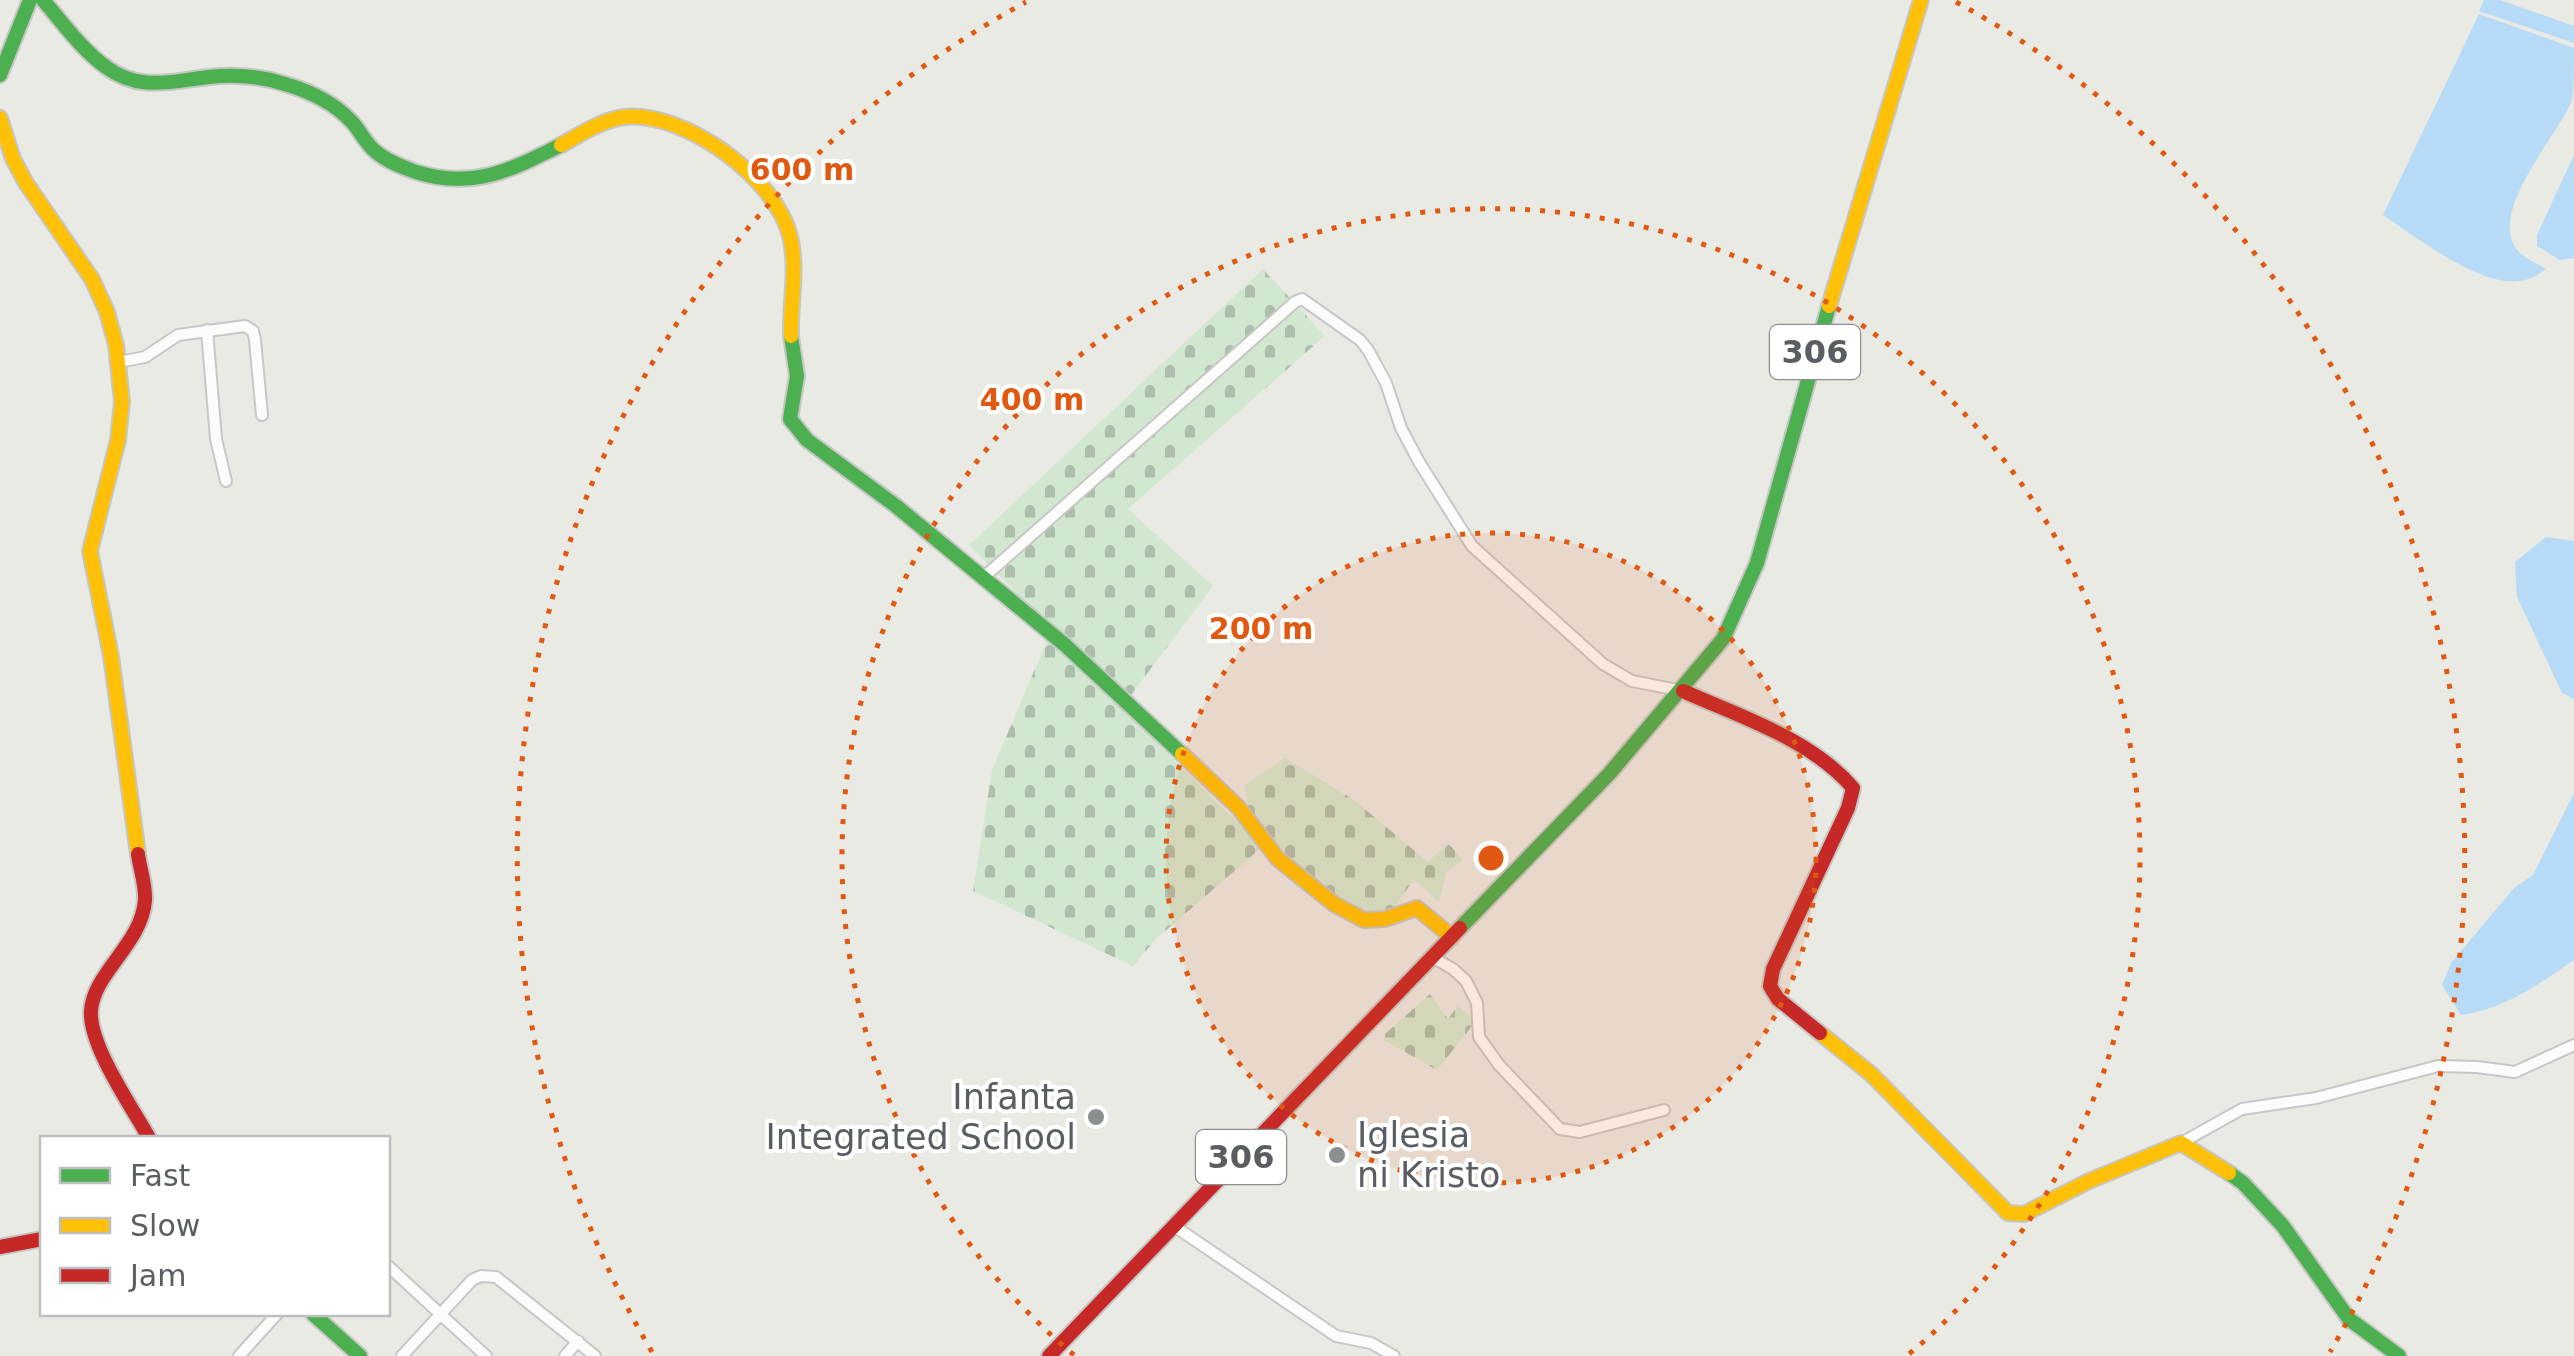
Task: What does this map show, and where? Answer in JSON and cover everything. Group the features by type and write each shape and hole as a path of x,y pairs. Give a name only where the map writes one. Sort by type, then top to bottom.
{"street":[{"path":"0,75 30,0"},
{"path":"43,0 95,60 120,77 155,86 220,76 252,76 290,85 330,102 356,126 373,150 396,165 421,173 463,181 493,175 624,116 658,119 720,149 772,193 790,232 792,342 798,377 790,412 794,426 806,440 828,453 984,576 1064,645 1238,806 1278,859 1334,904 1364,920 1385,919 1417,908 1452,936"},
{"name":"306","path":"1050,1356 1586,800 1683,692 1723,639 1757,563 1921,0"},
{"path":"0,118 13,159 26,182 81,258 100,294 119,362 122,402 118,440 90,550 114,674 144,901 135,935 98,990 91,1011 98,1041 148,1136"},
{"path":"984,576 1295,302 1302,300 1360,340 1374,359 1419,462 1472,546 1603,664 1632,680 1683,692 1825,761 1847,779 1852,788 1848,808 1773,969 1770,986 1778,999 1871,1074 1999,1207 2024,1214 2181,1143 2242,1110 2316,1098 2438,1066 2477,1066 2514,1072 2574,1045"},
{"path":"119,362 145,357 178,335 245,326 253,331 262,415"},
{"path":"207,330 216,439 226,481"},
{"path":"1432,957 1466,982 1477,1003 1479,1038 1560,1129 1580,1132 1664,1110"},
{"path":"2181,1143 2243,1184 2283,1226 2349,1319 2400,1356"},
{"path":"1174,1226 1336,1336 1371,1342 1394,1356"},
{"path":"0,1247 40,1239"},
{"path":"390,1268 486,1356"},
{"path":"402,1356 472,1280 488,1275 496,1277 595,1356"},
{"path":"239,1356 275,1316"},
{"path":"315,1316 360,1356"},
{"path":"565,1356 578,1341"}],"green space":[{"path":"1263,269 1325,336 1128,509 1213,586 1131,695 1027,604 969,545"},
{"path":"1049,636 1262,847 1156,939 1133,966 973,891 992,770"},
{"path":"1285,758 1354,800 1428,862 1448,843 1463,860 1446,873 1439,902 1414,879 1392,911 1364,912 1349,906 1281,852 1249,810 1245,785"},
{"path":"1430,994 1448,1019 1458,1006 1476,1021 1437,1070 1384,1040 1385,1034"}],"water":[{"path":"2484,0 2500,0 2574,26 2574,43 2479,11"},
{"path":"2479,14 2574,48 2572,101 2529,172 2512,213 2510,231 2515,247 2546,269 2525,280 2490,278 2471,270 2383,215"},
{"path":"2574,155 2574,258 2560,260 2537,246 2537,235"},
{"path":"2546,537 2574,541 2574,699 2562,693 2517,597 2515,562"},
{"path":"2574,793 2574,960 2507,1002 2461,1015 2442,985 2451,963 2514,888 2533,875"}],"traffic: fast":[{"path":"0,75 30,0"},
{"path":"43,0 88,52 118,75 156,83 247,76 294,87 336,108 379,155 416,172 456,179 491,175 561,145"},
{"path":"1460,928 1609,774 1723,639 1757,563 1829,306"},
{"path":"791,336 797,376 790,419 807,440 896,506 1065,645 1182,754"},
{"path":"2229,1173 2283,1226 2349,1319 2399,1356"},
{"path":"315,1316 360,1356"}],"traffic: slow":[{"path":"1829,306 1921,0"},
{"path":"0,118 13,159 26,183 92,279 116,345 122,402 118,440 90,551 111,656 138,854"},
{"path":"561,145 608,121 648,118 699,136 747,171 781,214 790,236 794,273 791,336"},
{"path":"1182,754 1238,807 1278,859 1334,904 1364,920 1385,919 1417,908 1452,937"},
{"path":"1820,1033 1871,1074 2008,1213 2024,1214 2089,1181 2181,1143 2229,1173"}],"traffic: jam":[{"path":"1683,691 1796,743 1853,788 1848,808 1773,969 1770,986 1778,999 1820,1033"},
{"path":"138,854 145,895 142,916 100,984 91,1011 104,1058 148,1136"},
{"path":"1049,1356 1460,928"},
{"path":"0,1247 40,1239"}],"place":[{"name":"Infanta Integrated School","path":"1096,1117"},
{"name":"Iglesia ni Kristo","path":"1337,1155"}]}
